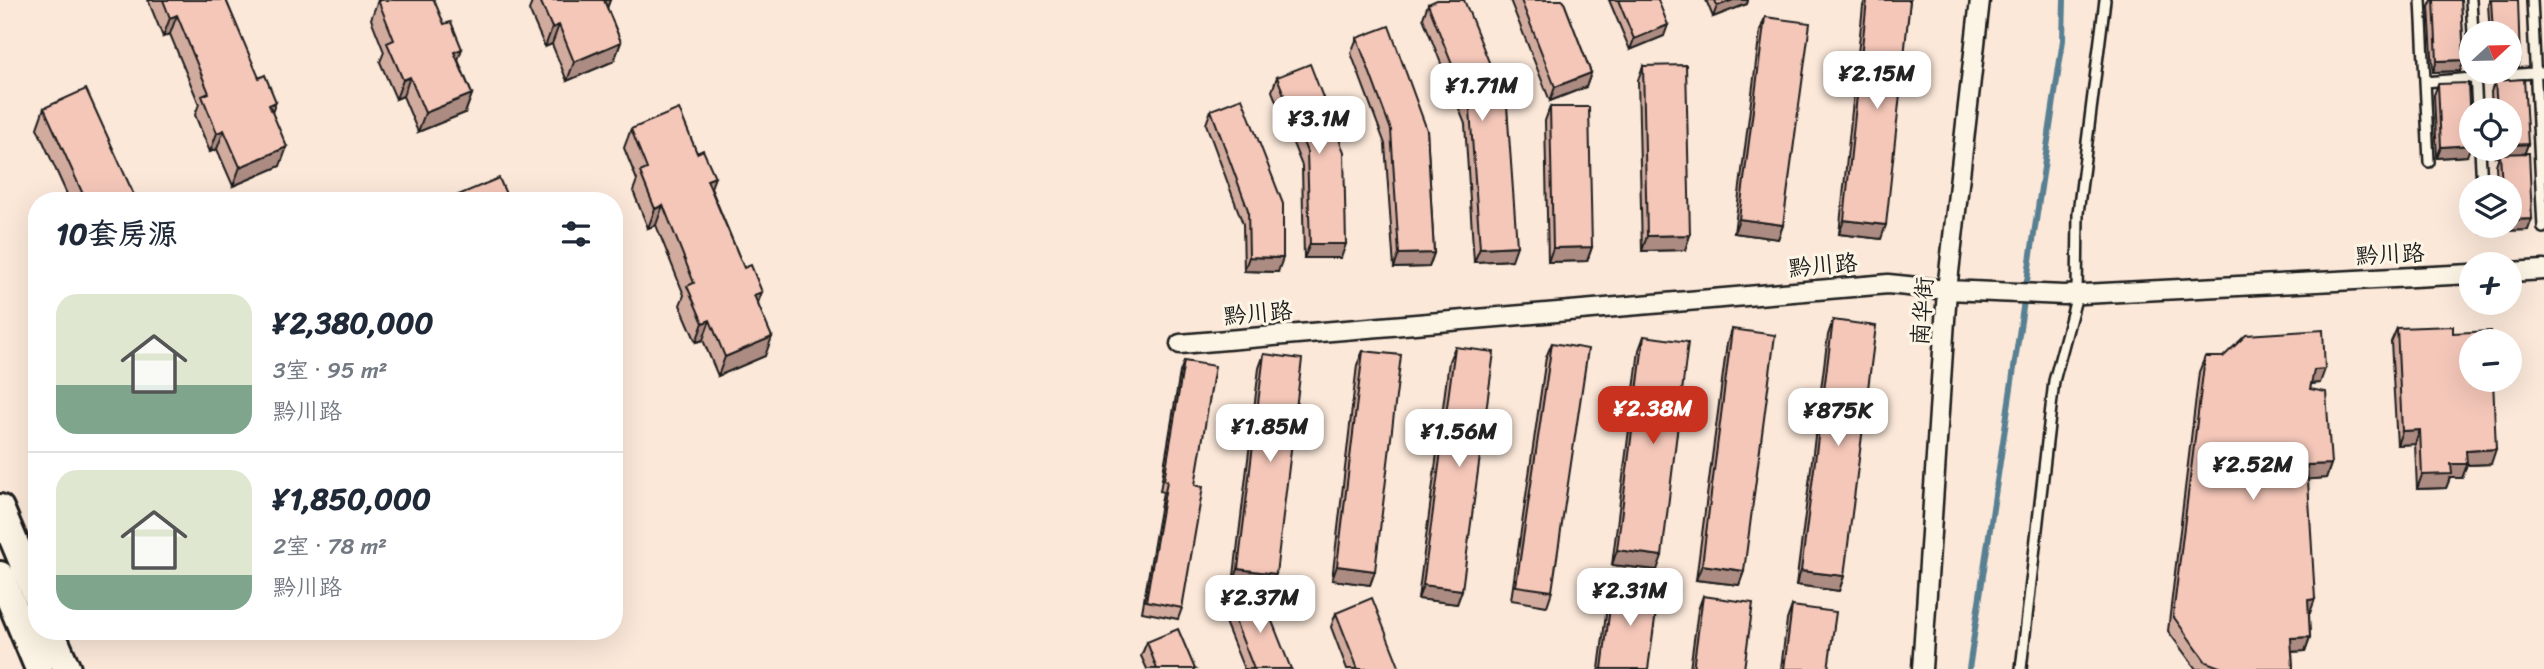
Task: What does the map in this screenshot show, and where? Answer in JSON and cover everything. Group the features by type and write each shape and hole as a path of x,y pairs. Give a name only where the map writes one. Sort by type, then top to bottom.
{"street":[{"name":"南华街","path":"1922,669 1947,290 1980,0"},
{"path":"2522,271 2544,270"},
{"name":"黔川路","path":"1180,344 1888,284 1947,290 2071,295 2459,275"},
{"path":"0,508 28,575"},
{"path":"0,575 38,669"},
{"path":"54,640 67,669"}],"lane":[{"path":"2021,669 2054,381 2071,295 2078,213 2105,0"},
{"path":"2421,0 2429,162"},
{"path":"2471,0 2472,21"},
{"path":"2532,0 2540,73 2543,228"},
{"path":"2522,74 2540,73"},
{"path":"2425,82 2459,77"}],"building":[{"path":"163,0 226,0 259,78 265,75 276,102 269,105 287,147 240,167 224,130 217,133 202,96 209,93 177,15 170,18"},
{"path":"378,0 434,0 444,24 451,22 462,49 454,52 472,94 425,113 410,77 403,80 387,43 394,40"},
{"path":"540,0 604,0 621,42 574,62 559,25 552,28"},
{"path":"1437,0 1464,0 1507,107 1517,246 1480,248 1470,110 1428,4"},
{"path":"1521,0 1563,0 1591,73 1555,87"},
{"path":"1618,0 1658,0 1668,25 1634,39"},
{"path":"1715,0 1733,0 1717,6"},
{"path":"1867,0 1910,0 1886,225 1844,220"},
{"path":"2434,0 2461,0 2459,60 2437,61"},
{"path":"2491,0 2518,0 2519,21 2492,21"},
{"path":"1765,17 1810,23 1783,225 1739,219"},
{"path":"1389,26 1427,130 1434,253 1399,254 1391,130 1357,38"},
{"path":"1310,64 1344,152 1346,244 1310,244 1307,152 1277,77"},
{"path":"1686,65 1690,235 1647,236 1643,66"},
{"path":"2522,79 2528,144 2522,144 2522,98 2496,98 2495,84 2522,84"},
{"path":"2438,84 2468,84 2469,98 2459,98 2459,146 2441,147"},
{"path":"86,89 133,192 82,192 44,108"},
{"path":"1242,98 1283,204 1283,258 1249,257 1248,210 1211,110"},
{"path":"1550,107 1589,107 1592,247 1553,248"},
{"path":"679,109 697,153 703,150 715,177 707,180 744,268 751,265 762,292 754,295 772,337 725,357 710,320 703,323 687,286 694,283 663,205 655,209 640,172 647,169 631,129"},
{"path":"2522,153 2529,153 2532,219 2522,219 2522,175 2501,175 2500,161 2522,161"},
{"path":"499,178 505,192 465,192"},
{"path":"1833,320 1876,326 1844,576 1801,571"},
{"path":"2453,326 2453,333 2459,333 2459,392 2494,392 2496,449 2466,451 2467,464 2451,464 2452,474 2422,475 2420,430 2402,431 2397,328"},
{"path":"1732,329 1775,335 1744,571 1702,565"},
{"path":"2323,330 2325,369 2314,370 2310,389 2326,392 2331,464 2307,465 2315,599 2308,600 2310,637 2291,638 2293,669 2225,669 2206,662 2173,616 2205,357 2223,357 2246,335"},
{"path":"1644,336 1688,342 1662,556 1617,550"},
{"path":"1552,343 1588,349 1552,591 1516,586"},
{"path":"1455,347 1494,352 1462,590 1423,585"},
{"path":"1363,351 1401,355 1375,571 1337,566"},
{"path":"1264,354 1302,359 1276,574 1238,569"},
{"path":"1184,361 1215,366 1195,485 1203,487 1182,608 1146,601"},
{"path":"1613,584 1659,590 1648,669 1602,669"},
{"path":"1262,596 1291,669 1254,669 1230,608"},
{"path":"1703,596 1753,603 1744,669 1693,669"},
{"path":"1372,598 1400,669 1358,669 1336,613"},
{"path":"1792,606 1836,612 1828,669 1784,669"},
{"path":"1178,629 1195,669 1157,669 1147,642"}],"waterway":[{"path":"1969,669 2063,40 2064,0"}]}
